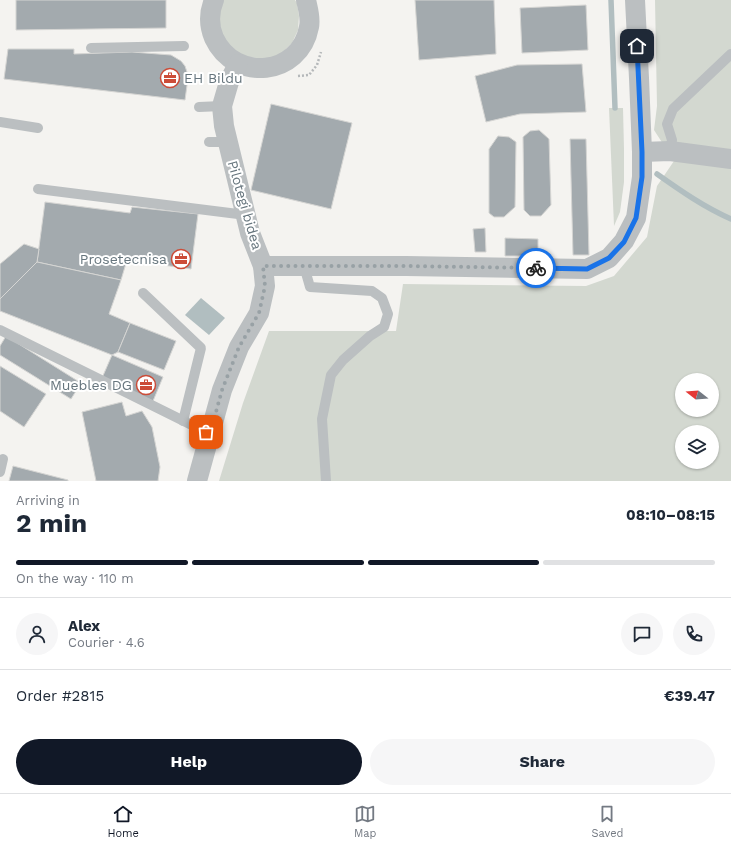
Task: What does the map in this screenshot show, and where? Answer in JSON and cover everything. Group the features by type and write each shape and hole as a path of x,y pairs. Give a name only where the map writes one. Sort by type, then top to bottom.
{"street":[{"path":"214,0 211,6 210,20 212,33 218,46 226,56 238,64 253,68 268,68 283,63 295,54 304,41 309,27 309,11 306,0"},
{"path":"263,266 587,269 609,258 624,242 636,218 642,177 635,0"},
{"name":"Pilotegi bidea","path":"197,481 222,390 239,347 259,313 265,286 263,266 250,233 246,215 218,142 224,126 222,106 229,82 238,64"},
{"path":"642,152 670,151 731,159"}],"lane":[{"path":"91,48 184,46"},
{"path":"670,151 672,140 667,124 673,109 731,54"},
{"path":"199,107 222,106"},
{"path":"0,122 38,128"},
{"path":"38,189 246,215"},
{"path":"304,266 310,287 372,292 382,298 388,314 384,327 370,336 343,360 331,375 322,420 326,481"},
{"path":"143,293 201,348 182,421"},
{"path":"0,330 210,434"},
{"path":"0,472 3,459"}],"shaded area":[{"path":"222,0 295,0 297,3 299,16 298,30 292,43 282,53 269,59 242,57 222,38 218,11"},
{"path":"655,0 731,0 731,481 219,481 243,403 269,331 396,331 403,284 586,286 614,276 647,237 657,186 674,161 654,130 657,106"},
{"path":"609,108 623,108 624,182 620,212 614,226"},
{"path":"201,298 225,318 209,335 185,315"}],"building":[{"path":"16,0 166,0 166,28 16,30"},
{"path":"415,0 494,0 496,54 419,60"},
{"path":"586,5 588,50 522,53 520,8"},
{"path":"8,49 74,49 74,54 132,52 171,55 181,61 187,72 188,78 185,100 4,79"},
{"path":"582,64 586,112 520,114 486,122 475,76 517,65"},
{"path":"271,104 352,123 331,209 251,190"},
{"path":"539,130 549,139 551,205 541,216 530,216 524,210 523,137 530,131"},
{"path":"498,136 509,137 516,142 515,207 504,217 494,217 489,213 489,149"},
{"path":"570,139 586,139 589,255 573,255"},
{"path":"45,202 130,213 132,207 198,214 191,269 127,260 121,280 37,262"},
{"path":"485,228 486,252 475,252 473,229"},
{"path":"505,238 538,239 538,256 505,256"},
{"path":"24,244 39,249 37,262 0,299 0,264"},
{"path":"37,262 121,280 109,314 130,323 118,352 112,355 0,311 0,299"},
{"path":"130,323 176,341 164,370 118,352"},
{"path":"6,336 81,383 71,399 0,355 0,346"},
{"path":"112,355 163,377 153,401 102,378"},
{"path":"0,366 46,394 24,427 0,411"},
{"path":"122,402 126,416 142,411 152,427 160,467 158,481 96,481 82,412"},
{"path":"13,466 68,480 68,481 9,481"}],"waterway":[{"path":"611,0 615,108"},
{"path":"657,174 702,204 731,219"}],"way so far":[{"path":"206,432 210,434 222,390 239,347 259,313 265,286 263,266 536,268"}],"place":[{"name":"EH Bildu","path":"170,78"},
{"name":"Prosetecnisa","path":"181,259"},
{"name":"Muebles DG","path":"146,385"}],"route":[{"path":"536,268 587,269 609,258 624,242 636,218 642,177 637,46"}]}
